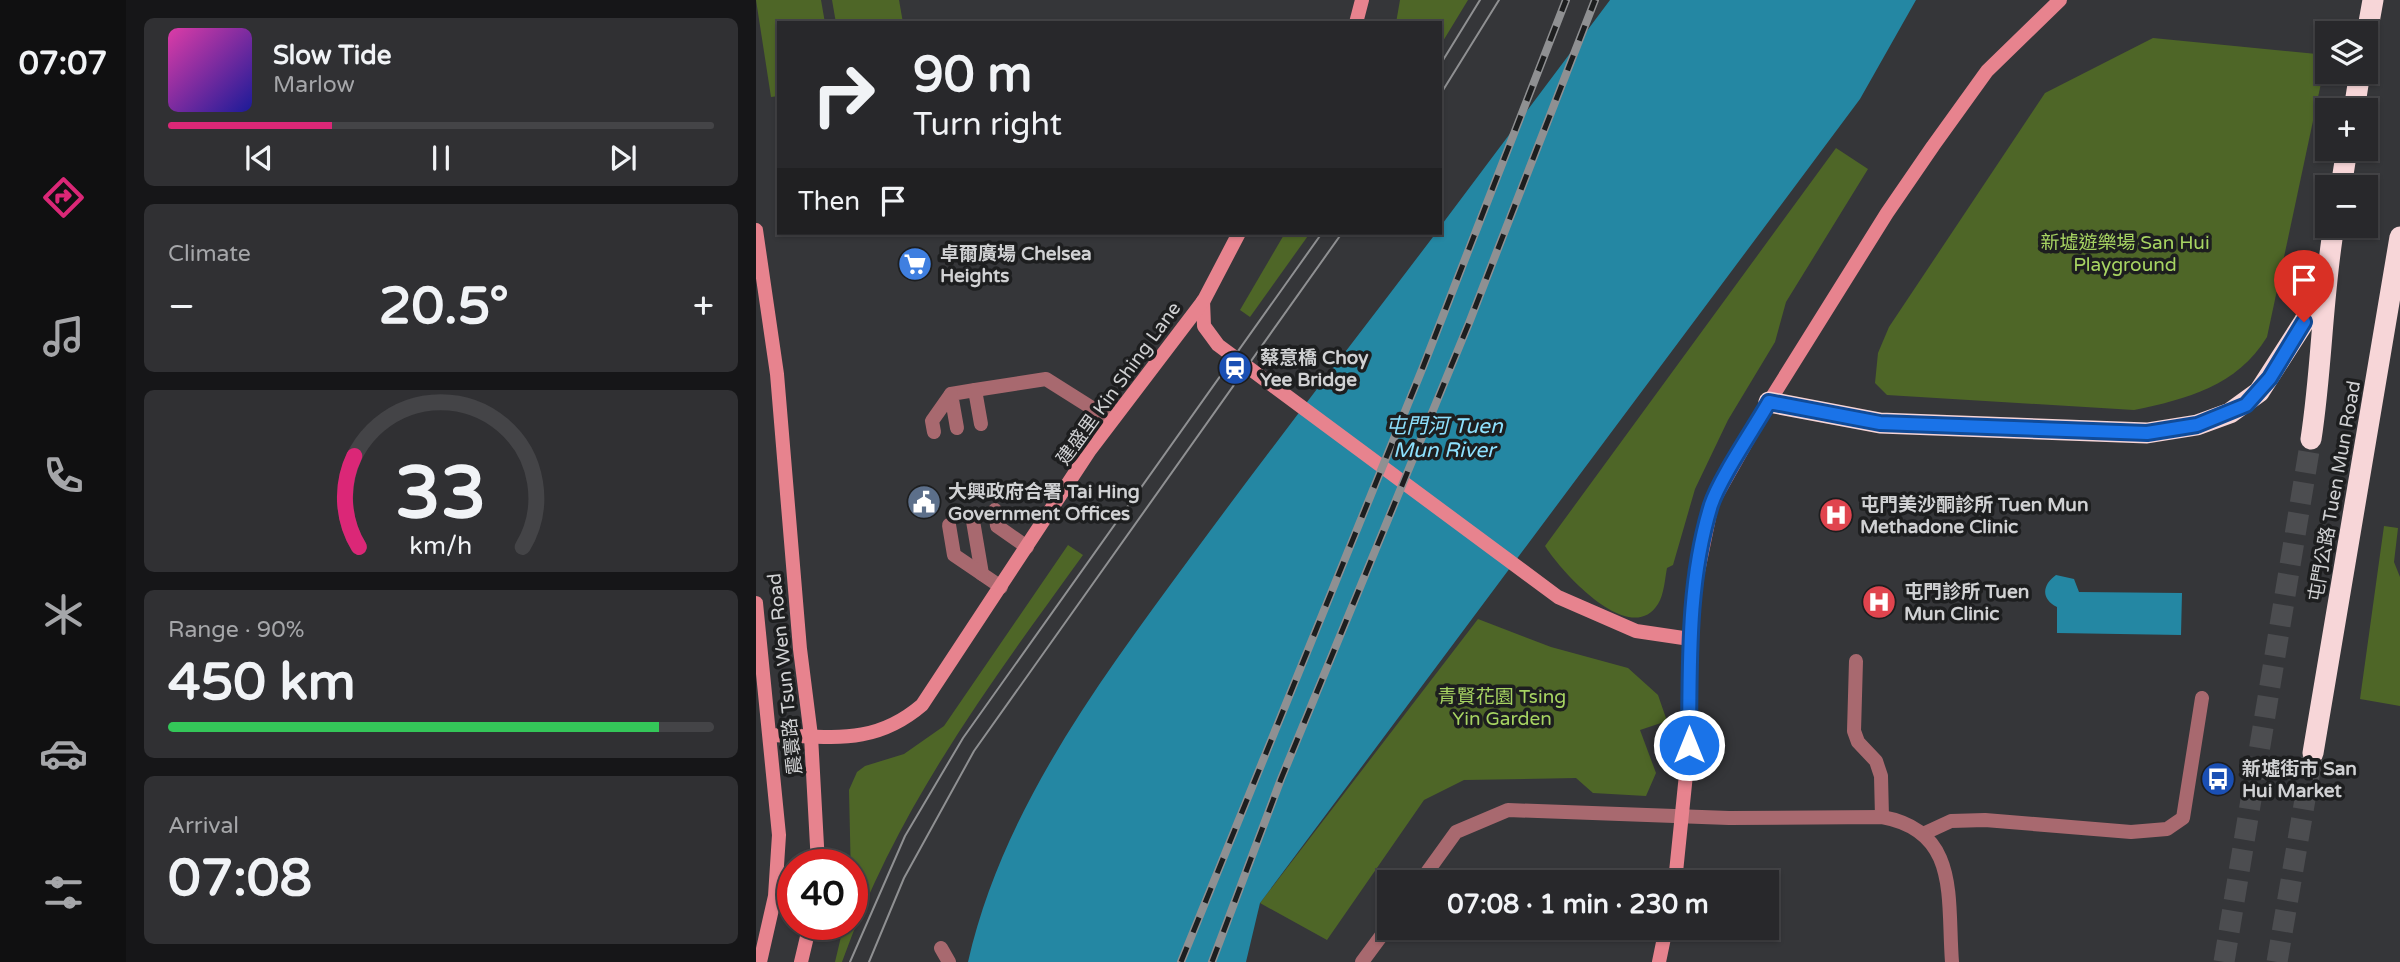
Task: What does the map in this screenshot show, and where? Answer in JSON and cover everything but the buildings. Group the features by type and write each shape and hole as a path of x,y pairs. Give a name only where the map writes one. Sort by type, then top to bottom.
{"highway":[{"path":"2369,21 2373,0"},
{"name":"屯門公路 Tuen Mun Road","path":"2313,753 2400,237"},
{"name":"屯門公路 Tuen Mun Road","path":"2311,439 2332,238"},
{"path":"1769,402 1880,423 2147,433 2197,425 2230,413 2259,392 2298,331 2326,276"}],"street":[{"path":"1357,21 1362,0"},
{"path":"1677,870 1689,745 1690,639 1696,581 1712,503 1769,402 1887,213 1933,146 1987,71 2060,0"},
{"name":"震寰路 Tsun Wen Road","path":"756,230 777,374 800,649 811,736 817,849"},
{"name":"建盛里 Kin Shing Lane","path":"763,735 854,737 873,734 907,717 934,690 1111,420 1204,300 1238,235"},
{"path":"1204,300 1202,314 1210,336 1558,597 1636,631 1690,639"},
{"path":"934,432 932,421 951,394 1046,379 1111,420"},
{"path":"975,390 981,424"},
{"path":"951,394 957,428"},
{"path":"995,510 997,526 1027,547"},
{"path":"973,522 982,574"},
{"path":"949,525 954,555 1001,587"},
{"name":"震寰路 Tsun Wen Road","path":"756,603 763,735 777,805 778,865 770,925 760,962"},
{"path":"1856,660 1854,731 1858,742 1876,761 1881,776 1882,817"},
{"path":"1925,833 1951,821 1985,820 2132,832 2167,829 2183,818 2202,698"},
{"path":"1429,870 1457,832 1508,810 1684,816 1882,817 1904,821 1925,833 1938,852 1944,871 1952,962"},
{"path":"801,962 806,940"},
{"path":"1362,962 1378,940"},
{"path":"1659,962 1664,940"},
{"path":"941,948 949,962"}],"green space":[{"path":"756,0 821,0 825,21 777,21 777,96 771,97"},
{"path":"832,0 899,0 903,21 836,21"},
{"path":"1400,0 1468,0 1442,43 1442,21 1396,21"},
{"name":"新墟遊樂場 San Hui Playground","path":"2153,38 2315,54 2315,84 2321,84 2318,98 2315,98 2315,111 2267,337 2255,354 2226,379 2191,395 2134,410 1887,395 1875,383 1878,353 1889,327 2045,93"},
{"path":"1836,148 1868,169 1786,302 1775,342 1728,420 1695,489 1673,565 1667,568 1658,604 1646,615 1631,617 1614,612 1580,587 1545,546"},
{"path":"1284,235 1309,235 1250,317 1240,310"},
{"path":"2384,526 2398,528 2394,562 2400,577 2400,706 2360,699"},
{"path":"1068,545 1083,555 979,701 948,750 890,851 868,897 868,849 850,849 849,790 857,772 865,766 904,754 944,726"},
{"name":"青賢花園 Tsing Yin Garden","path":"1478,619 1551,647 1628,668 1658,695 1667,721 1640,730 1656,773 1646,796 1593,793 1576,778 1464,780 1424,800 1327,940 1260,903"},
{"path":"840,940 850,940 842,962 835,962"}],"water":[{"name":"屯門河 Tuen Mun River","path":"1610,0 1916,0 1860,99 1260,903 1246,962 968,962 984,906 1004,852 1029,800 1089,700 1220,517 1434,235 1442,235 1442,224"},
{"path":"2056,575 2074,579 2079,592 2182,593 2181,635 2057,633 2057,607 2048,600 2045,592 2048,583"}],"tunnel":[{"path":"2224,962 2311,439"},
{"path":"2277,962 2313,753"}],"tram line":[{"path":"1442,62 1480,0"},
{"path":"1442,92 1499,0"},
{"path":"850,962 905,836 963,738 1321,235"},
{"path":"869,962 904,878 974,751 1341,235"}],"railway":[{"path":"1181,962 1423,367 1566,0"},
{"path":"1212,962 1281,779 1469,323 1595,0"}],"place":[{"name":"卓爾廣場 Chelsea Heights","path":"915,264"},
{"name":"蔡意橋 Choy Yee Bridge","path":"1235,368"},
{"name":"大興政府合署 Tai Hing Government Offices","path":"924,502"},
{"name":"屯門美沙酮診所 Tuen Mun Methadone Clinic","path":"1836,515"},
{"name":"屯門診所 Tuen Mun Clinic","path":"1879,602"},
{"name":"新墟街市 San Hui Market","path":"2218,779"}],"route":[{"path":"1689,745 1690,639 1696,581 1712,503 1769,402 1880,423 2147,433 2197,425 2246,405 2270,378 2304,322"}]}
